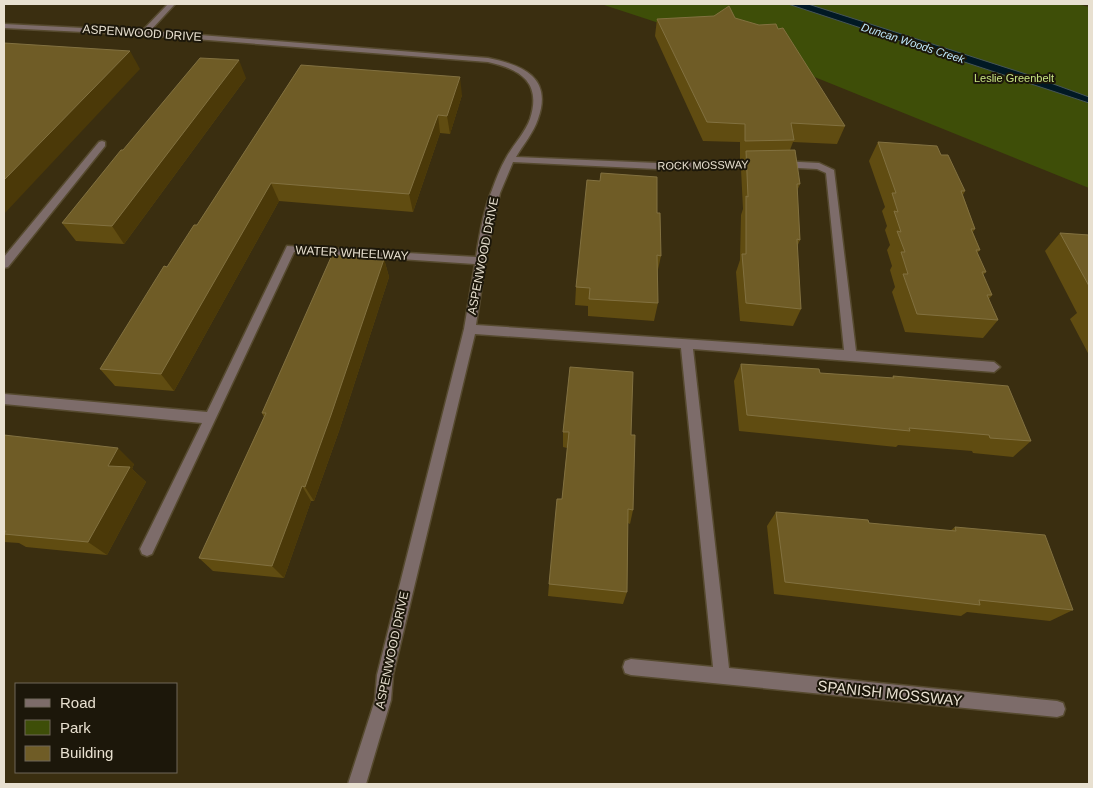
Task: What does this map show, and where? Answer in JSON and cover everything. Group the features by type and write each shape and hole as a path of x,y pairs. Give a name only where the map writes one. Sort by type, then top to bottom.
{"street":[{"path":"144,33 172,4"},
{"name":"ASPENWOOD DRIVE","path":"4,26 144,33 425,54 507,64 523,71 534,84 538,99 534,120 510,159 495,194 481,261 470,329 390,656 383,700 357,784"},
{"path":"4,264 102,144"},
{"name":"ROCK MOSSWAY","path":"510,159 657,166 802,163 819,166 831,172 850,355"},
{"name":"WATER WHEELWAY","path":"147,549 291,248 481,261"},
{"path":"470,329 687,346 850,355 994,367"},
{"path":"687,346 722,676"},
{"path":"4,399 211,418"},
{"name":"SPANISH MOSSWAY","path":"631,668 1057,709"}],"green space":[{"name":"Leslie Greenbelt","path":"601,4 1077,4 1089,7 1089,188 775,61"}],"water":[{"name":"Duncan Woods Creek","path":"788,4 808,4 1026,74 1089,97 1089,103"}],"building":[{"path":"729,6 735,18 759,25 776,24 778,29 783,28 845,126 791,123 794,140 745,141 745,124 707,122 657,19 714,16"},
{"path":"4,43 130,51 4,180"},
{"path":"200,58 239,60 112,226 62,223 121,150 123,150"},
{"path":"301,65 460,77 447,116 438,115 409,194 271,183 161,374 100,369 164,266 167,267 194,225 197,225"},
{"path":"878,142 937,146 941,155 948,155 965,191 961,191 975,229 971,229 980,250 976,250 986,272 982,272 992,295 987,295 998,320 917,314 903,274 908,274 901,252 905,252 897,231 901,232 894,211 898,212 892,193 896,193"},
{"path":"795,150 800,184 797,184 800,240 797,239 801,309 746,303 742,254 746,254 746,196 748,197 746,151"},
{"path":"601,173 657,177 657,213 660,213 661,256 657,255 658,303 589,299 590,288 576,287 587,180 600,181"},
{"path":"1060,233 1089,235 1089,286"},
{"path":"332,255 384,259 305,487 302,486 272,566 199,558 266,413 262,413"},
{"path":"741,364 819,369 820,373 894,378 893,376 1008,386 1031,441 990,438 989,435 909,428 910,431 747,415"},
{"path":"570,367 633,372 631,435 635,435 633,510 628,509 627,592 549,584 557,499 562,499 569,432 563,432"},
{"path":"4,435 118,448 108,466 130,467 88,542 4,534 6,531 4,531"},
{"path":"776,512 868,520 869,523 956,531 955,527 1045,535 1073,610 979,600 980,605 785,582"}]}
